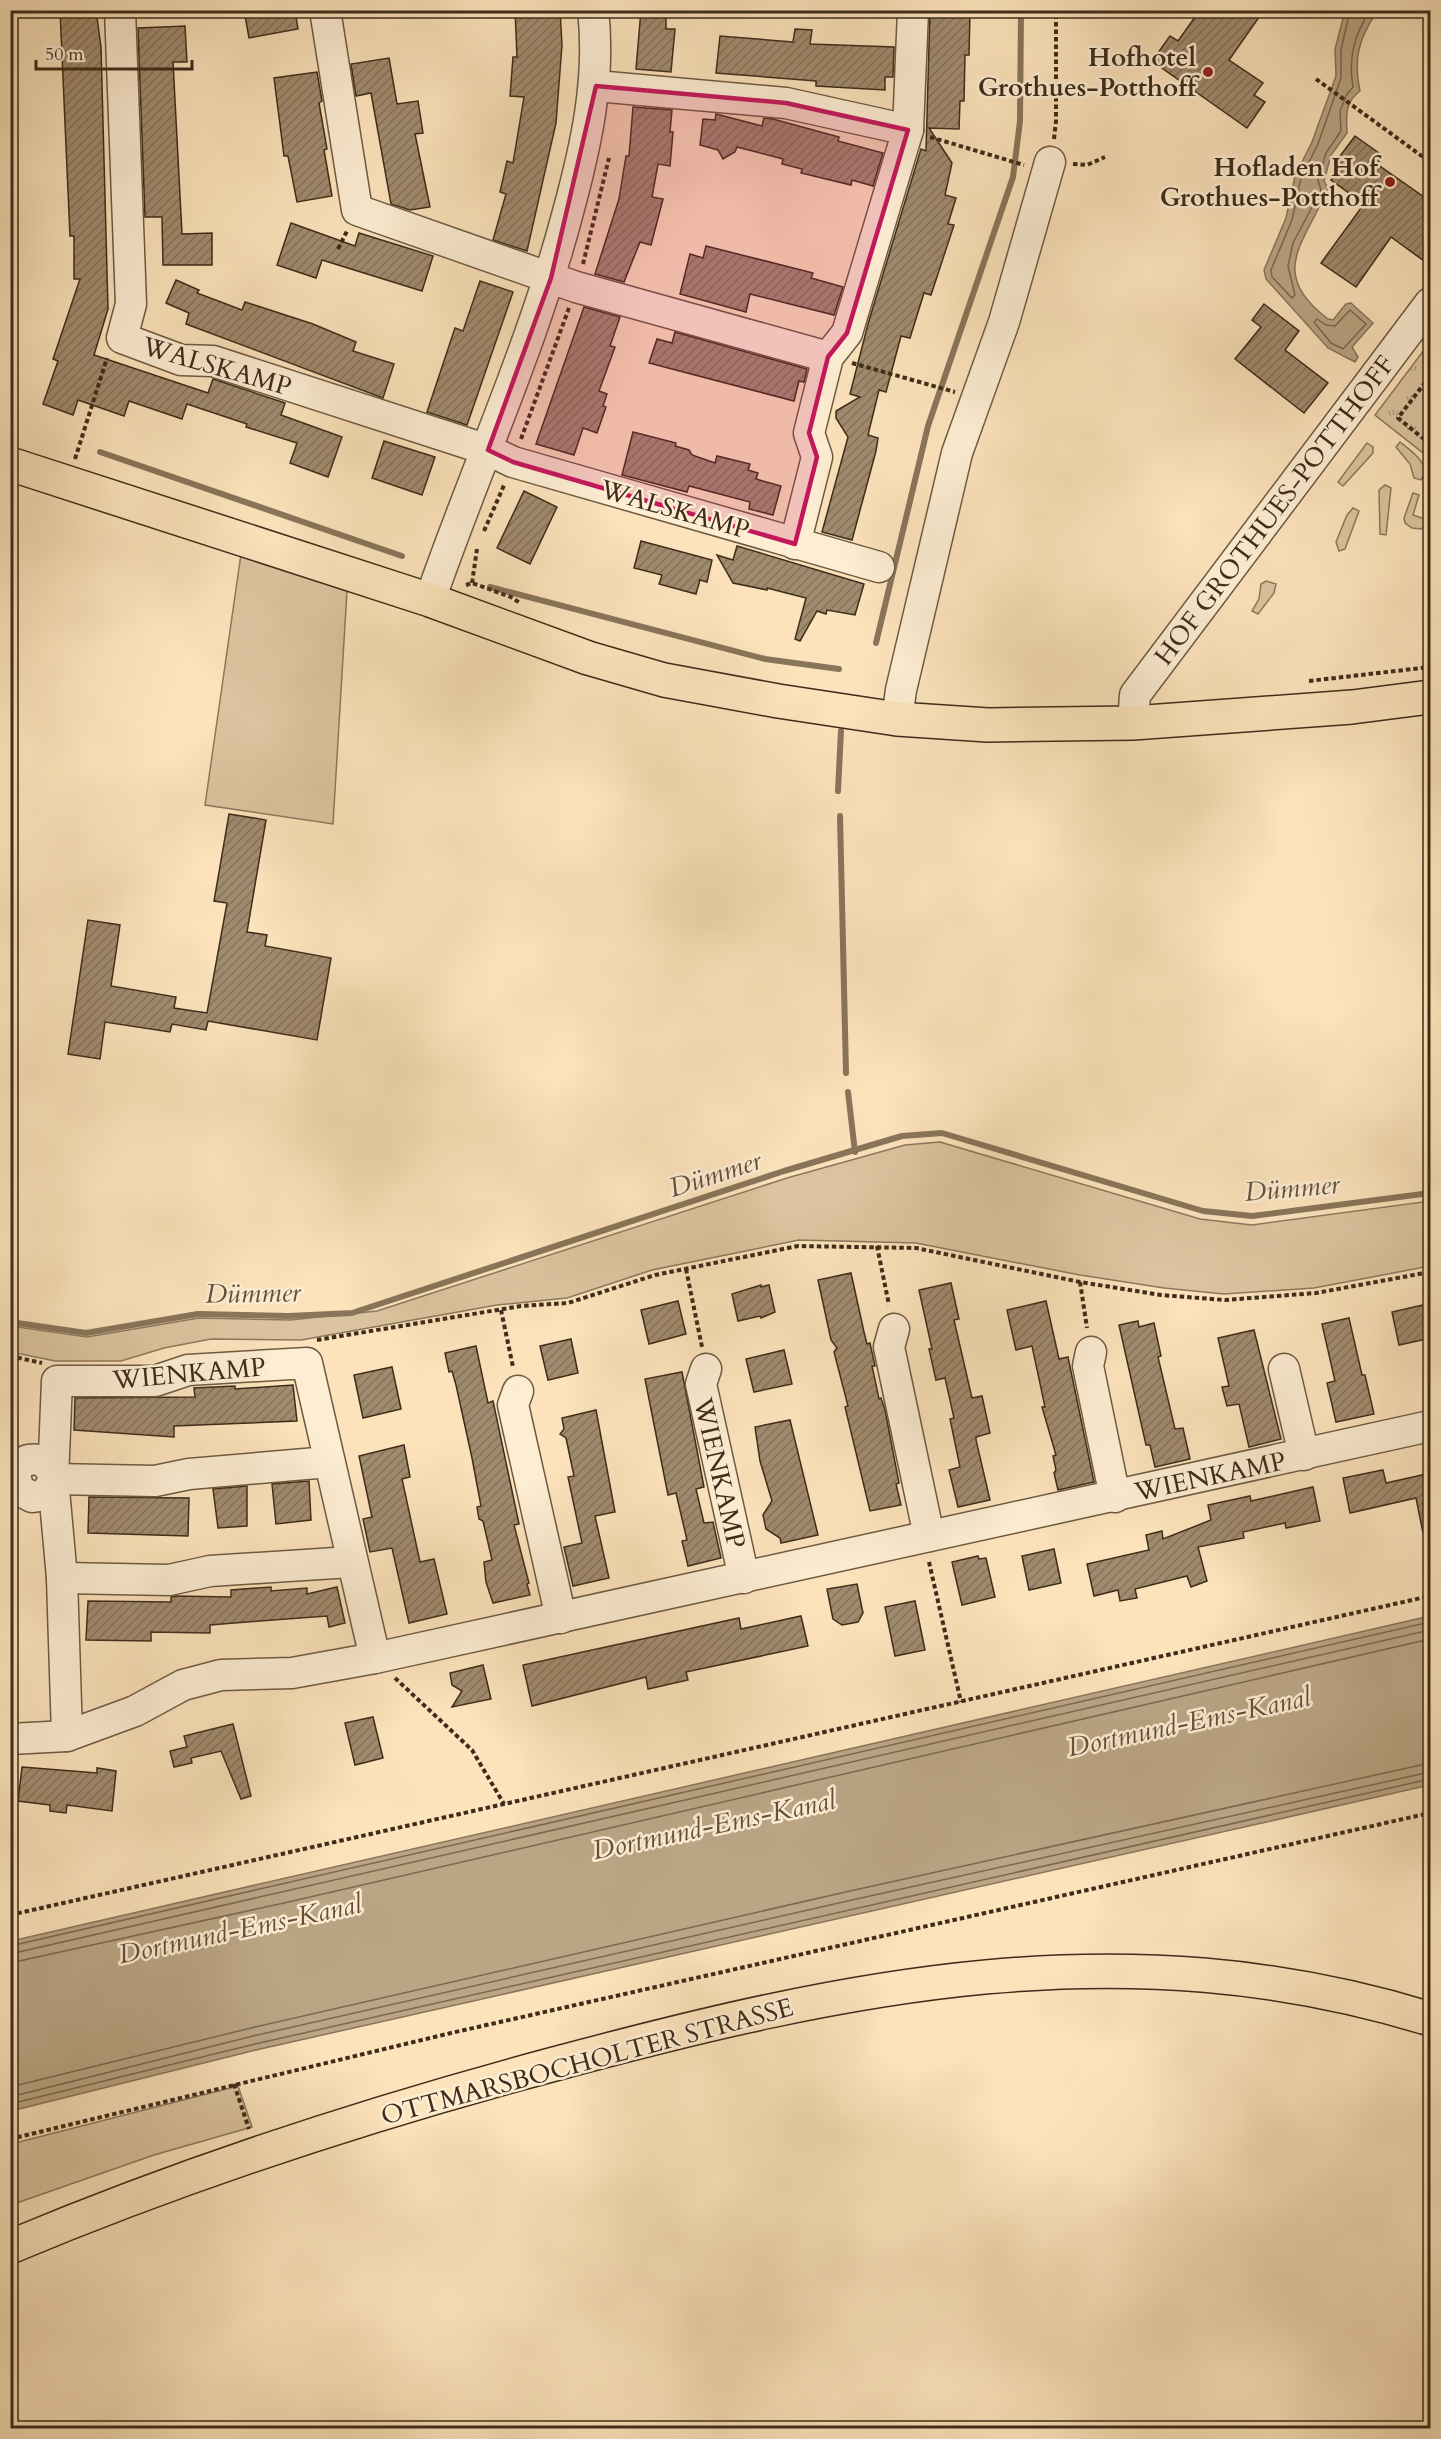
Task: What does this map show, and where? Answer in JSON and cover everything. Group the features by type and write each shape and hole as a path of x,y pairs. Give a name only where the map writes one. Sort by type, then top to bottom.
{"main road":[{"path":"10,464 434,589 588,658 664,680 778,701 897,719 988,725 1133,723 1352,706 1431,697"},
{"name":"OTTMARSBOCHOLTER STRASSE","path":"10,2247 160,2188 442,2095 671,2033 860,1993 936,1980 1032,1972 1135,1971 1221,1975 1296,1986 1372,2001 1431,2019"}],"street":[{"name":"WALSKAMP","path":"120,10 130,304 122,338 182,360 213,361 488,450 513,462 879,567"},
{"path":"325,10 357,210 576,287 828,357"},
{"path":"434,589 551,278 577,178 596,86 593,10"},
{"path":"795,544 817,457 809,433 828,357 847,333 908,130 913,10"},
{"path":"596,86 786,102 908,130"},
{"path":"897,719 901,690 957,453 1004,322 1041,164"},
{"name":"HOF GROTHUES-POTTHOFF","path":"1133,723 1135,695 1431,303"},
{"path":"894,1329 889,1347 926,1537"},
{"name":"WIENKAMP","path":"1091,1352 1088,1366 1115,1497"},
{"name":"WIENKAMP","path":"53,1479 57,1381 155,1381 188,1370 307,1363 351,1562 375,1658 1431,1426"},
{"name":"WIENKAMP","path":"706,1368 701,1384 744,1578"},
{"name":"WIENKAMP","path":"1284,1368 1304,1455"},
{"path":"518,1391 513,1405 561,1618"},
{"path":"20,1459 43,1461 52,1472 62,1578 67,1736"},
{"path":"53,1479 156,1481 189,1474 329,1462"},
{"path":"62,1578 170,1580 210,1570 351,1562"},
{"path":"10,1739 67,1736 135,1712 183,1685 221,1675 292,1673 375,1658"}],"path":[{"path":"1041,164 1056,121 1056,10"},
{"path":"1317,79 1431,162"},
{"path":"908,130 1003,158 1041,164 1087,165 1105,157"},
{"path":"73,464 108,355 122,338"},
{"path":"828,357 957,392"},
{"path":"1431,376 1398,418 1431,444"},
{"path":"434,589 472,583 511,597 526,608"},
{"path":"1297,682 1431,668"},
{"path":"313,1341 501,1310 568,1303 655,1275 798,1246 916,1248 1080,1282 1161,1295 1225,1300 1317,1293 1431,1272"},
{"path":"877,1246 894,1329"},
{"path":"686,1269 706,1368"},
{"path":"1080,1282 1091,1352"},
{"path":"501,1310 518,1391"},
{"path":"10,1356 47,1364"},
{"path":"926,1537 961,1702"},
{"path":"10,1915 1431,1596"},
{"path":"375,1658 472,1750 504,1804"},
{"path":"10,2139 234,2084 1431,1813"},
{"path":"234,2084 251,2135"}],"highlighted area":[{"path":"596,86 786,103 908,130 847,333 828,357 809,433 817,457 795,544 513,462 488,450 551,278"}],"green space":[{"path":"1430,342 1430,474 1428,457 1375,415"},
{"path":"1400,442 1422,463 1424,474 1421,480 1414,478 1410,464 1396,447"},
{"path":"1367,443 1373,447 1373,453 1343,486 1338,482"},
{"path":"1385,485 1391,488 1386,535 1380,534 1379,490"},
{"path":"1413,493 1419,495 1413,515 1425,519 1426,522 1422,529 1412,528 1405,523 1404,518"},
{"path":"1353,508 1359,511 1345,549 1339,551 1336,542 1347,515"},
{"path":"241,554 347,591 333,824 205,805"},
{"path":"1266,581 1276,584 1274,593 1258,614 1252,611 1259,599 1261,584"},
{"path":"940,1142 1200,1219 1252,1225 1430,1201 1430,1266 1314,1288 1224,1294 1164,1288 1080,1275 916,1243 799,1240 652,1270 567,1298 497,1305 301,1340 211,1339 164,1348 121,1361 55,1361 11,1352 11,1326 87,1337 199,1318 290,1320 377,1311 787,1178 905,1145"},
{"path":"238,2086 252,2127 154,2155 11,2205 11,2144"}],"water":[{"path":"1345,11 1377,11 1359,49 1357,68 1360,91 1349,104 1347,133 1331,155 1324,181 1328,188 1296,256 1295,271 1299,286 1309,302 1328,319 1333,320 1346,304 1351,303 1373,323 1352,347 1358,357 1355,362 1328,348 1266,279 1264,270 1286,218 1295,176 1312,142 1336,76 1335,49"},
{"name":"Dortmund-Ems-Kanal","path":"1430,1616 1430,1785 256,2050 11,2111 11,1941"}],"building":[{"path":"60,10 96,10 101,47 108,309 94,355 208,393 213,379 285,403 281,415 342,437 328,477 290,463 297,443 246,427 247,424 187,404 182,419 129,401 124,416 78,400 73,415 43,404 58,361 53,359 80,279 74,279 74,236 70,236"},
{"path":"244,10 295,10 298,29 249,38"},
{"path":"515,10 560,10 562,45 556,123 527,251 493,240 506,194 500,192 507,161 513,163 524,97 510,96 513,57 517,57"},
{"path":"641,10 666,10 666,29 675,29 671,72 636,69"},
{"name":"Hofhotel Grothues-Potthoff","path":"1200,10 1264,10 1229,60 1263,83 1254,95 1265,102 1247,128 1152,61 1170,36 1178,41"},
{"path":"930,11 970,12 969,55 965,55 964,101 960,101 959,129 929,128 952,163 945,195 956,198 948,224 954,225 931,295 924,293 910,338 901,336 886,392 879,390 868,435 878,438 876,451 852,540 822,532 848,437 836,418 836,411 860,397 850,394 868,324 921,149 926,151"},
{"path":"185,26 187,62 173,62 182,234 212,233 212,265 163,265 162,217 145,217 138,28"},
{"path":"795,29 812,30 810,44 894,47 893,77 885,77 885,90 816,86 816,81 716,73 720,36 793,42"},
{"path":"389,58 397,104 418,101 423,133 415,134 430,207 410,210 391,204 371,93 356,96 351,64"},
{"path":"317,72 322,101 319,103 327,149 324,150 332,196 297,202 288,156 284,156 274,78"},
{"path":"633,107 672,110 670,132 673,132 670,166 658,164 652,197 663,199 651,245 640,242 624,282 595,274 619,199 626,156 629,156"},
{"path":"716,114 762,126 764,118 773,119 839,137 838,141 883,153 873,186 852,180 851,185 801,173 802,169 782,164 783,159 737,147 735,152 723,159 718,150 700,145 703,119 715,120"},
{"path":"1355,136 1383,156 1377,164 1431,202 1431,266 1391,237 1356,287 1321,263 1364,204 1331,180 1342,164 1337,160"},
{"path":"291,223 355,246 359,233 433,256 422,291 322,260 316,278 277,265"},
{"path":"706,246 813,273 811,278 843,287 834,315 750,294 746,312 680,294 690,254 703,258"},
{"path":"176,280 199,290 197,293 242,310 245,302 313,324 356,342 353,351 394,364 383,398 186,324 189,313 166,303"},
{"path":"480,281 513,292 467,425 427,412 455,328 463,331"},
{"path":"1264,304 1299,331 1285,350 1328,383 1304,413 1235,359 1261,327 1252,320"},
{"path":"584,307 620,317 610,346 615,347 599,391 607,394 603,406 606,407 597,433 583,428 574,455 536,444"},
{"path":"675,332 807,369 804,382 799,381 794,401 649,363 657,339 672,343"},
{"path":"633,432 676,443 675,446 689,450 692,455 715,463 717,456 750,464 748,470 758,473 756,479 781,486 773,515 749,509 750,502 689,486 687,492 622,475"},
{"path":"384,441 435,457 422,495 372,478"},
{"path":"524,491 557,507 530,564 497,548"},
{"path":"641,541 712,560 707,582 700,580 696,594 659,584 662,575 634,568"},
{"path":"737,546 864,584 855,615 827,610 826,614 817,611 800,641 795,639 806,598 767,588 767,590 733,583 717,555 733,560"},
{"path":"229,814 266,820 247,932 267,935 265,946 331,958 317,1040 208,1021 206,1030 172,1024 170,1032 105,1022 100,1059 68,1054 88,920 120,925 111,986 176,997 174,1008 207,1013 227,903 214,901"},
{"path":"851,1273 867,1344 870,1343 879,1399 881,1398 885,1410 901,1505 870,1511 845,1407 848,1406 834,1352 837,1348 831,1340 818,1280"},
{"path":"951,1283 959,1319 954,1320 972,1398 982,1396 990,1433 976,1437 976,1440 990,1500 958,1507 949,1470 960,1467 950,1419 954,1418 945,1378 936,1380 929,1349 932,1349 919,1290"},
{"path":"761,1285 761,1287 769,1285 775,1312 761,1318 760,1316 738,1321 732,1294"},
{"path":"678,1301 686,1334 649,1344 641,1310"},
{"path":"1046,1301 1059,1359 1068,1357 1094,1482 1058,1490 1053,1456 1056,1455 1042,1407 1045,1407 1032,1346 1016,1350 1007,1310"},
{"path":"1423,1305 1431,1338 1399,1345 1392,1312"},
{"path":"1349,1318 1374,1414 1336,1422 1327,1383 1335,1381 1322,1324"},
{"path":"1138,1321 1139,1327 1154,1323 1161,1356 1158,1357 1175,1429 1183,1428 1190,1459 1155,1467 1150,1445 1146,1445 1119,1325"},
{"path":"1254,1330 1281,1439 1249,1447 1239,1404 1227,1406 1222,1387 1229,1386 1218,1338"},
{"path":"571,1339 578,1373 548,1380 540,1346"},
{"path":"476,1346 488,1403 493,1401 519,1524 514,1525 530,1595 493,1603 486,1582 484,1562 492,1560 483,1521 479,1519 477,1507 481,1506 456,1385 452,1371 449,1372 445,1353"},
{"path":"784,1350 792,1384 754,1392 746,1359"},
{"path":"392,1367 401,1409 363,1418 354,1375"},
{"path":"682,1372 704,1487 696,1489 704,1523 713,1522 721,1558 688,1566 682,1541 687,1540 676,1493 668,1495 645,1379"},
{"path":"293,1385 297,1421 174,1426 174,1437 74,1430 75,1398 195,1397 194,1388 235,1386 235,1389"},
{"path":"596,1410 615,1512 595,1516 609,1578 573,1586 564,1547 582,1543 568,1477 574,1476 566,1438 560,1434 564,1429 562,1418"},
{"path":"790,1420 818,1535 781,1543 780,1538 766,1529 763,1515 772,1501 760,1461 755,1427"},
{"path":"404,1445 410,1477 402,1479 420,1562 434,1559 447,1614 409,1623 392,1548 370,1552 363,1519 372,1517 359,1456"},
{"path":"1383,1470 1386,1483 1431,1473 1431,1532 1423,1533 1416,1498 1350,1513 1343,1478"},
{"path":"309,1481 311,1520 276,1524 272,1484"},
{"path":"247,1486 247,1526 218,1528 213,1489"},
{"path":"1313,1487 1320,1521 1286,1528 1285,1523 1243,1532 1244,1538 1198,1547 1207,1581 1191,1587 1187,1576 1135,1589 1137,1598 1120,1601 1118,1590 1094,1596 1087,1564 1149,1550 1146,1535 1162,1531 1163,1539 1211,1520 1208,1505 1250,1496 1251,1501"},
{"path":"89,1497 189,1498 188,1536 88,1533"},
{"path":"1054,1549 1061,1583 1029,1590 1022,1556"},
{"path":"978,1556 979,1559 986,1558 995,1597 962,1605 952,1562"},
{"path":"857,1584 863,1613 858,1622 842,1625 833,1619 827,1589"},
{"path":"271,1587 271,1591 307,1588 307,1594 337,1587 345,1623 329,1627 327,1616 210,1625 210,1633 151,1632 151,1641 86,1640 88,1601 171,1602 171,1597 175,1596 231,1597 231,1590"},
{"path":"915,1601 925,1650 895,1656 885,1607"},
{"path":"801,1616 808,1646 686,1672 688,1680 648,1689 646,1677 532,1706 523,1665 739,1618 741,1629"},
{"path":"483,1665 491,1699 452,1707 462,1691 452,1685 450,1673"},
{"path":"373,1717 383,1758 355,1765 345,1723"},
{"path":"233,1724 251,1796 241,1799 221,1751 191,1758 192,1763 174,1767 170,1751 187,1747 184,1736"},
{"path":"22,1767 97,1773 97,1768 116,1771 112,1811 67,1805 66,1813 50,1811 50,1805 18,1801"}],"waterway":[{"path":"876,643 928,426 1013,177 1020,121 1021,10"},
{"path":"100,452 402,556"},
{"path":"490,587 765,659 839,669"},
{"path":"838,791 841,731"},
{"path":"840,816 846,1073"},
{"path":"848,1092 855,1152"},
{"name":"Dümmer","path":"10,1322 86,1333 198,1314 289,1316 352,1313 784,1171 902,1136 942,1133 1203,1211 1252,1216 1430,1193"}],"place":[{"name":"Hofhotel Grothues-Potthoff","path":"1208,72"},
{"name":"Hofladen Hof Grothues-Potthoff","path":"1390,182"}]}
